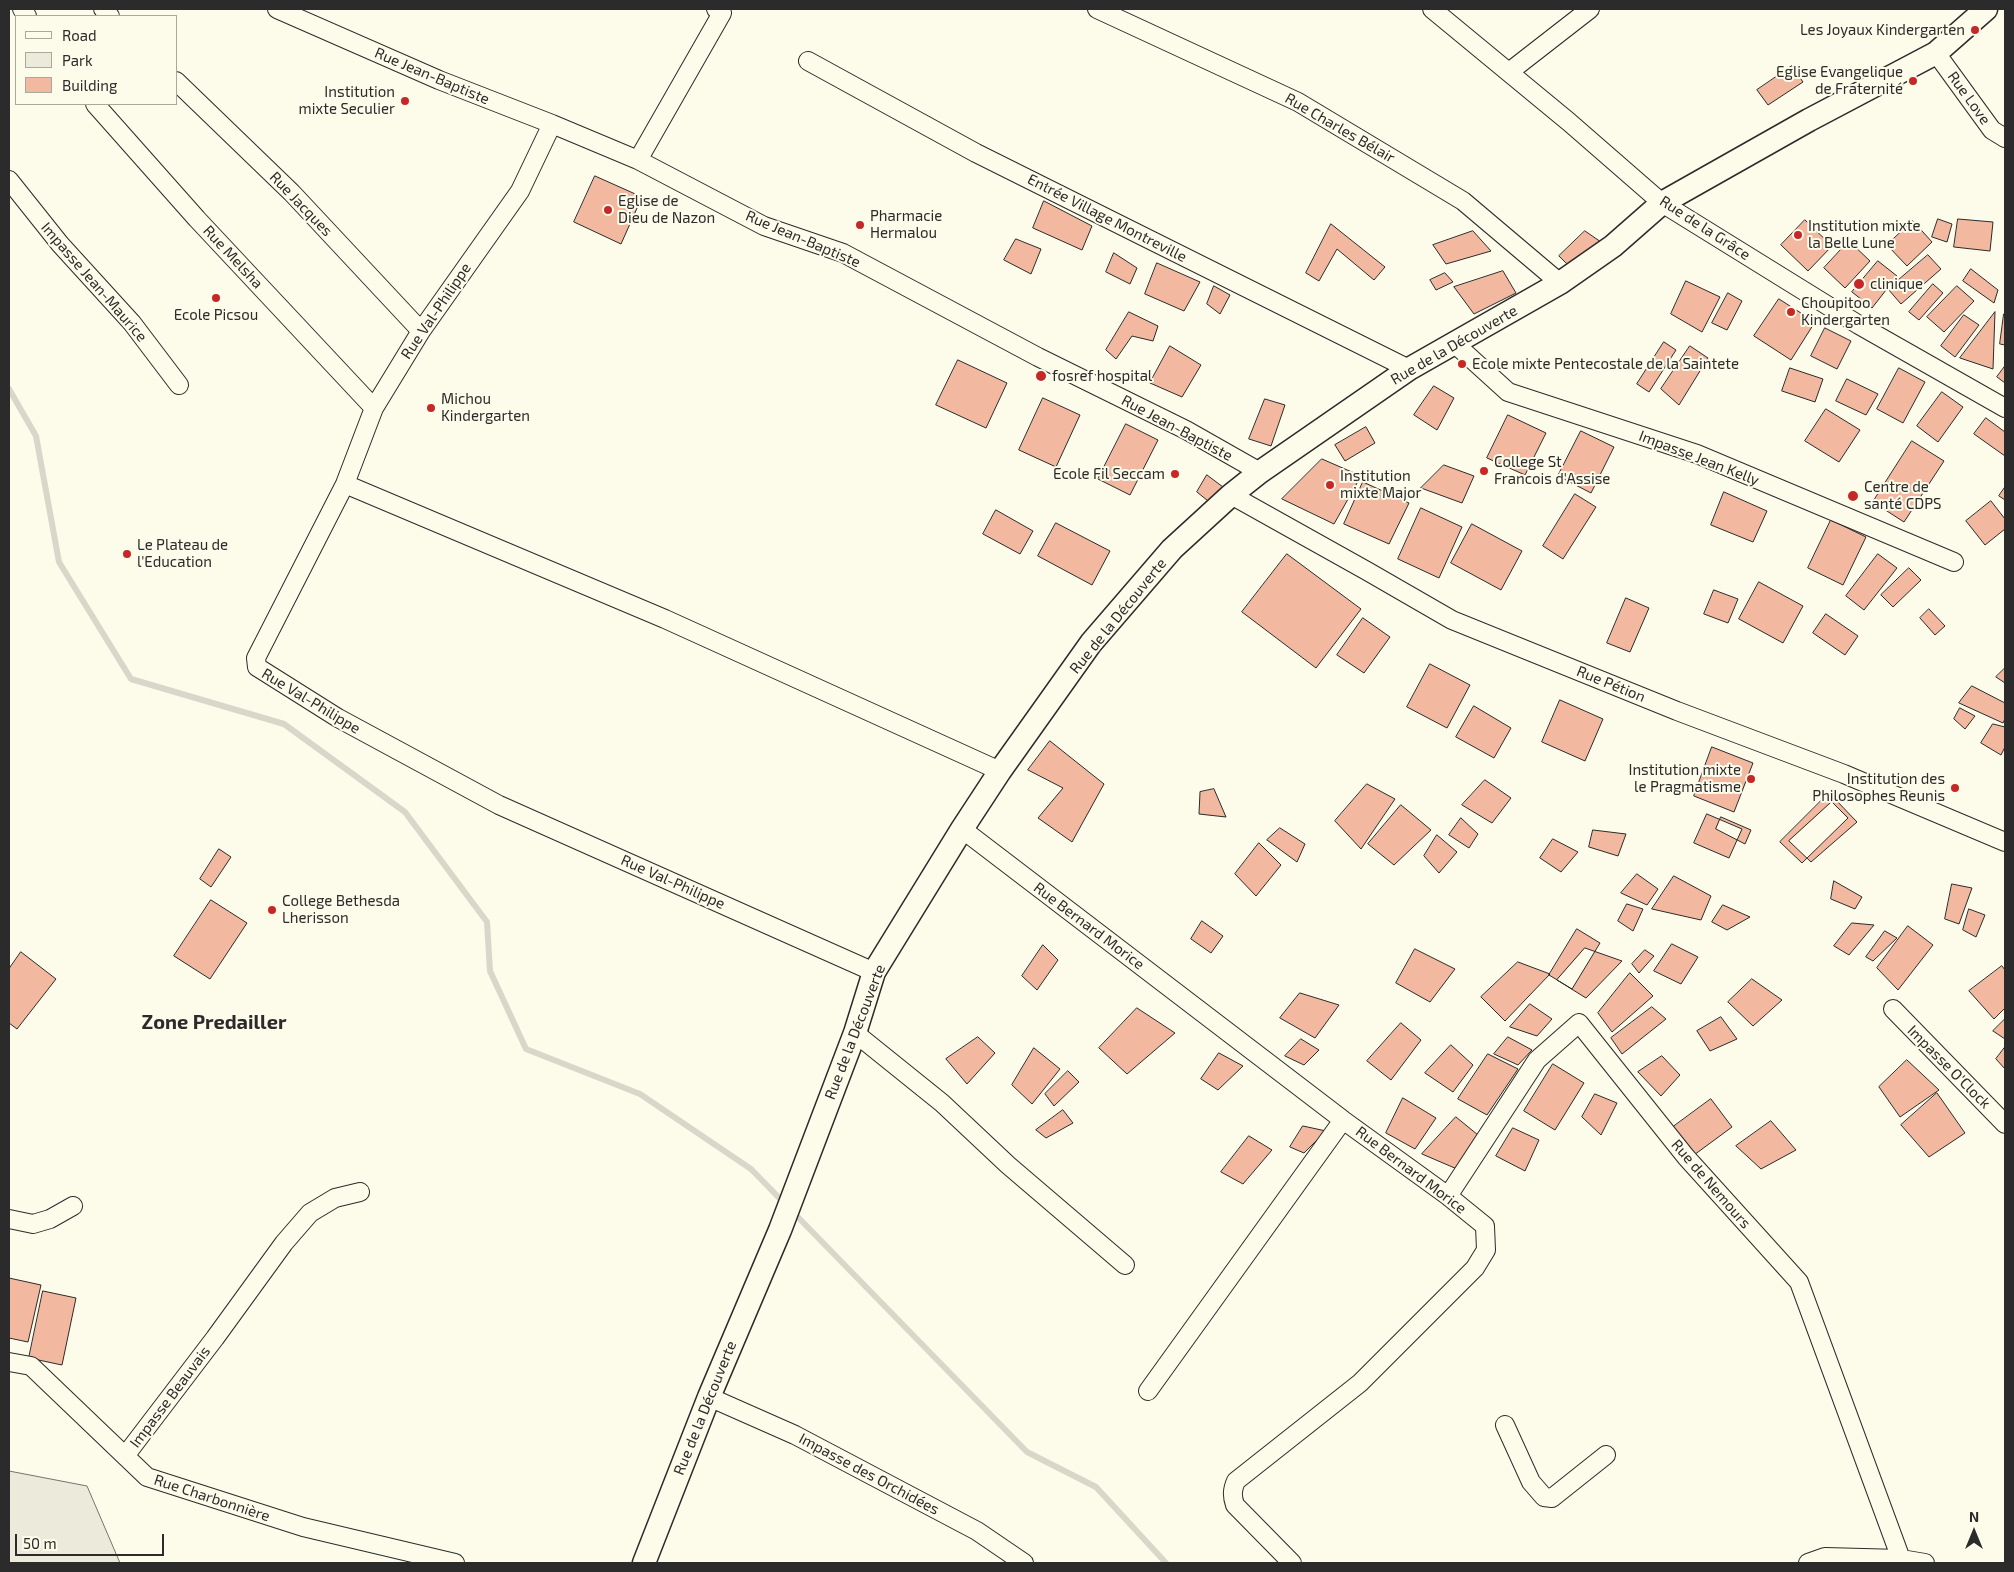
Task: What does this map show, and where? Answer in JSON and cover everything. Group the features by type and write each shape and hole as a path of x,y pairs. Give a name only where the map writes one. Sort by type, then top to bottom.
{"street":[{"name":"Rue Jean-Baptiste","path":"278,9 439,80 638,160 764,226 843,253 1038,357 1186,430 1260,472"},
{"name":"Rue Charles Bélair","path":"1097,9 1298,102 1463,201 1560,283"},
{"name":"Rue de la Grâce","path":"1432,9 1662,203 1859,325 2005,408"},
{"path":"1509,72 1590,9"},
{"name":"Rue de la Découverte","path":"644,1563 709,1397 780,1230 855,1032 874,972 1000,771 1091,643 1172,549 1260,472 1408,369 1560,283 1613,246 1662,203 1809,120 1936,53 1986,9"},
{"path":"638,160 719,11"},
{"name":"Rue Love","path":"1936,53 1992,130 2005,138"},
{"name":"Entrée Village Montreville","path":"808,61 976,153 1408,369"},
{"name":"Rue Jacques","path":"178,82 292,193 421,331"},
{"name":"Rue Melsha","path":"96,105 197,218 374,408"},
{"name":"Rue Val-Philippe","path":"552,124 520,191 421,331 374,408 344,484 256,658 257,668 338,718 499,805 874,972"},
{"name":"Impasse Jean-Maurice","path":"9,180 60,244 132,323 179,385"},
{"name":"Impasse Jean Kelly","path":"1454,343 1508,392 1697,454 1954,562"},
{"path":"344,484 665,619 1000,771"},
{"name":"Rue Pétion","path":"1231,496 1368,571 1452,620 1677,711 1844,774 2005,842"},
{"name":"Rue Bernard Morice","path":"962,829 1343,1120 1448,1196 1485,1226 1486,1250 1475,1268 1360,1384 1236,1481 1232,1488 1232,1498 1235,1506 1292,1563"},
{"name":"Impasse O'Clock","path":"1893,1010 2005,1124"},
{"name":"Rue de Nemours","path":"1448,1196 1537,1060 1580,1023 1686,1157 1799,1282 1901,1559"},
{"path":"855,1032 942,1103 1008,1165 1125,1265"},
{"path":"1148,1391 1343,1120"},
{"name":"Impasse Beauvais","path":"125,1456 215,1338 284,1243 310,1213 335,1198 360,1192"},
{"path":"9,1219 33,1224 50,1219 72,1206"},
{"name":"Rue Charbonnière","path":"9,1362 30,1366 147,1477 303,1527 455,1563"},
{"name":"Impasse des Orchidées","path":"709,1397 795,1435 977,1532 1024,1563"},
{"path":"1506,1425 1530,1482 1544,1497 1552,1498 1606,1455"},
{"path":"1808,1563 1825,1557 1901,1559 1925,1563"}],"green space":[{"path":"9,1471 87,1486 120,1563 9,1563"}],"building":[{"path":"1792,66 1803,82 1768,105 1757,90"},
{"name":"Eglise de Dieu de Nazon","path":"595,176 642,197 621,244 574,222"},
{"path":"1044,201 1092,226 1082,250 1033,228"},
{"path":"1938,219 1952,224 1947,242 1932,237"},
{"path":"1958,219 1993,222 1990,251 1954,247"},
{"path":"1805,220 1832,246 1808,271 1781,245"},
{"path":"1913,221 1932,242 1907,266 1887,245"},
{"path":"1331,224 1385,267 1374,280 1337,249 1319,281 1306,273"},
{"path":"1473,231 1491,251 1446,264 1433,245"},
{"path":"1585,231 1601,242 1571,268 1559,256"},
{"path":"1016,239 1041,249 1031,274 1004,260"},
{"path":"1849,241 1870,261 1845,288 1824,268"},
{"path":"1114,253 1137,268 1130,284 1106,272"},
{"path":"1928,255 1941,269 1901,304 1888,289"},
{"path":"1878,261 1897,276 1872,308 1852,292"},
{"path":"1157,263 1200,282 1184,311 1145,294"},
{"path":"1971,269 1998,290 1994,303 1963,281"},
{"path":"1503,271 1516,293 1474,314 1454,287"},
{"path":"1445,273 1453,282 1436,290 1430,280"},
{"path":"1686,281 1720,297 1702,332 1671,314"},
{"path":"1933,284 1943,293 1919,320 1909,312"},
{"path":"1214,286 1230,295 1220,314 1207,304"},
{"path":"1957,286 1974,301 1944,332 1927,317"},
{"path":"1728,293 1742,301 1727,330 1712,323"},
{"path":"1779,299 1815,322 1791,360 1754,336"},
{"path":"1129,312 1158,326 1153,341 1132,336 1116,359 1106,350"},
{"path":"1995,312 1993,369 1960,358"},
{"path":"2005,314 2005,345 2000,344"},
{"path":"1964,315 1979,325 1955,357 1941,346"},
{"path":"1825,328 1851,341 1837,369 1811,356"},
{"path":"1664,342 1676,350 1649,392 1637,384"},
{"path":"1170,346 1201,365 1182,397 1150,383"},
{"path":"1690,346 1708,358 1679,405 1661,389"},
{"path":"958,360 1007,383 986,428 936,405"},
{"path":"2005,366 2005,383 1997,377"},
{"path":"1790,368 1823,379 1815,402 1782,391"},
{"path":"1899,368 1925,382 1903,423 1877,409"},
{"path":"1847,379 1878,394 1866,415 1836,401"},
{"path":"1434,386 1454,398 1437,430 1414,415"},
{"path":"1942,392 1963,407 1938,442 1917,426"},
{"path":"1043,398 1080,415 1056,467 1019,450"},
{"path":"1265,399 1285,405 1271,446 1249,439"},
{"path":"1826,409 1860,430 1839,462 1805,441"},
{"path":"1508,415 1546,433 1525,475 1487,458"},
{"path":"1986,418 2005,432 2005,456 1974,434"},
{"path":"1126,424 1158,440 1130,495 1098,479"},
{"path":"1366,427 1375,443 1345,461 1335,445"},
{"path":"1581,431 1614,447 1591,493 1558,476"},
{"path":"1912,441 1944,461 1904,522 1873,502"},
{"path":"1322,459 1361,476 1334,524 1282,499"},
{"path":"1444,465 1474,476 1462,503 1421,488"},
{"path":"1207,475 1223,487 1208,501 1197,492"},
{"path":"1363,482 1409,503 1389,544 1344,524"},
{"path":"2005,487 2005,500 1999,496"},
{"path":"1724,492 1767,511 1753,542 1711,525"},
{"path":"1575,494 1596,507 1563,559 1543,546"},
{"path":"1991,501 2005,519 2005,529 1985,545 1966,521"},
{"path":"1421,508 1462,527 1439,578 1398,559"},
{"path":"996,510 1033,531 1020,554 983,534"},
{"path":"1831,520 1866,537 1843,585 1808,568"},
{"path":"1056,523 1110,551 1092,585 1038,556"},
{"path":"1472,524 1522,551 1501,590 1451,563"},
{"path":"1287,554 1361,609 1316,668 1242,612"},
{"path":"1878,554 1897,568 1864,610 1846,596"},
{"path":"1909,568 1921,580 1893,607 1881,595"},
{"path":"1759,582 1803,606 1783,643 1739,619"},
{"path":"1714,590 1738,599 1728,623 1704,614"},
{"path":"1626,598 1649,608 1630,652 1607,643"},
{"path":"1929,609 1945,626 1935,635 1920,618"},
{"path":"1826,614 1858,636 1845,655 1813,633"},
{"path":"1363,618 1390,637 1364,673 1337,655"},
{"path":"1430,664 1470,685 1447,728 1407,707"},
{"path":"2005,668 2005,683 1996,677"},
{"path":"1972,686 2005,703 2005,719 2003,723 1959,703"},
{"path":"1560,700 1603,719 1585,761 1542,742"},
{"path":"1474,706 1511,728 1494,758 1456,737"},
{"path":"1960,708 1975,716 1965,729 1954,719"},
{"path":"1993,724 2005,727 2005,747 2001,755 1981,743"},
{"path":"1050,741 1104,784 1072,842 1038,818 1063,788 1028,770"},
{"path":"1712,747 1753,763 1734,812 1694,796"},
{"path":"1485,780 1511,798 1492,823 1462,805"},
{"path":"1367,784 1395,799 1361,849 1335,821"},
{"path":"1214,789 1226,817 1199,814 1200,792"},
{"path":"1826,796 1848,818 1802,863 1780,842"},
{"path":"1835,799 1857,822 1811,862 1789,841"},
{"path":"1401,805 1431,830 1394,865 1368,844"},
{"path":"1707,814 1742,829 1729,858 1694,843"},
{"path":"1721,817 1751,830 1745,844 1716,829"},
{"path":"1461,818 1478,834 1469,848 1449,835"},
{"path":"1280,828 1305,844 1297,862 1267,840"},
{"path":"1593,830 1626,834 1618,856 1589,847"},
{"path":"1437,835 1457,852 1439,873 1424,856"},
{"path":"1553,839 1578,852 1561,872 1540,858"},
{"path":"1259,843 1281,865 1256,896 1235,874"},
{"path":"219,849 231,857 211,887 200,879"},
{"path":"1637,874 1658,889 1647,905 1621,893"},
{"path":"1674,876 1711,896 1701,920 1652,909"},
{"path":"1834,881 1862,897 1855,909 1831,899"},
{"path":"1952,884 1972,888 1959,924 1945,919"},
{"path":"211,900 247,923 210,979 174,956"},
{"path":"1627,904 1643,909 1633,931 1618,921"},
{"path":"1723,905 1750,917 1727,930 1712,922"},
{"path":"1969,909 1985,915 1976,937 1963,930"},
{"path":"1202,921 1223,936 1211,953 1191,939"},
{"path":"1852,923 1874,925 1849,955 1834,946"},
{"path":"1908,926 1933,945 1898,990 1877,968"},
{"path":"1577,929 1600,943 1572,989 1549,975"},
{"path":"1885,931 1897,938 1873,961 1866,957"},
{"path":"1672,944 1698,957 1681,984 1654,971"},
{"path":"1043,945 1058,960 1037,990 1022,976"},
{"path":"1585,948 1622,961 1586,998 1557,980"},
{"path":"1415,949 1455,969 1430,1002 1396,983"},
{"path":"1645,950 1654,956 1639,973 1632,964"},
{"path":"21,952 56,979 17,1029 9,1023 9,969"},
{"path":"1518,962 1550,974 1505,1021 1481,997"},
{"path":"2002,966 2005,970 2005,1008 1994,1019 1969,991"},
{"path":"1630,973 1653,996 1612,1032 1598,1013"},
{"path":"1752,979 1782,1000 1753,1026 1728,1002"},
{"path":"1300,993 1339,1005 1315,1038 1280,1018"},
{"path":"1530,1004 1552,1019 1537,1036 1510,1027"},
{"path":"1652,1007 1666,1019 1622,1054 1611,1038"},
{"path":"1137,1008 1175,1033 1127,1074 1099,1048"},
{"path":"1721,1017 1737,1039 1710,1051 1697,1031"},
{"path":"2005,1019 2005,1039 1993,1031"},
{"path":"1401,1023 1421,1040 1391,1080 1367,1061"},
{"path":"978,1037 995,1053 967,1084 946,1059"},
{"path":"1508,1037 1532,1050 1518,1065 1494,1054"},
{"path":"1301,1039 1319,1050 1304,1065 1285,1056"},
{"path":"1451,1045 1473,1065 1453,1092 1425,1073"},
{"path":"2005,1047 2005,1069 1996,1059"},
{"path":"1034,1048 1060,1069 1032,1104 1012,1085"},
{"path":"1219,1053 1243,1066 1218,1090 1201,1079"},
{"path":"1488,1054 1518,1069 1487,1115 1458,1099"},
{"path":"1662,1056 1680,1075 1661,1096 1638,1072"},
{"path":"1907,1060 1939,1090 1900,1117 1879,1087"},
{"path":"1553,1064 1584,1083 1555,1130 1524,1111"},
{"path":"1068,1071 1079,1082 1054,1106 1045,1094"},
{"path":"1937,1093 1965,1133 1929,1157 1901,1125"},
{"path":"1595,1094 1617,1103 1601,1135 1582,1117"},
{"path":"1403,1098 1436,1118 1415,1149 1386,1133"},
{"path":"1711,1099 1732,1127 1694,1155 1673,1127"},
{"path":"1063,1110 1073,1123 1046,1138 1036,1130"},
{"path":"1456,1117 1478,1135 1464,1172 1422,1154"},
{"path":"1771,1121 1796,1150 1761,1169 1736,1146"},
{"path":"1303,1126 1326,1131 1304,1153 1290,1147"},
{"path":"1513,1128 1539,1140 1525,1171 1496,1156"},
{"path":"1249,1136 1272,1150 1243,1184 1221,1172"},
{"path":"9,1278 41,1285 28,1342 9,1338"},
{"path":"43,1291 76,1298 62,1365 29,1358"}],"waterway":[{"path":"9,389 36,436 59,562 131,679 284,724 405,812 487,922 490,971 526,1049 640,1094 751,1169 1027,1452 1096,1487 1166,1563"}],"place":[{"name":"Les Joyaux Kindergarten","path":"1975,30"},
{"name":"Eglise Evangelique de Fraternité","path":"1913,81"},
{"name":"Institution mixte Seculier","path":"405,101"},
{"name":"Eglise de Dieu de Nazon","path":"608,210"},
{"name":"Pharmacie Hermalou","path":"860,225"},
{"name":"Institution mixte la Belle Lune","path":"1798,235"},
{"name":"clinique","path":"1859,284"},
{"name":"Ecole Picsou","path":"216,298"},
{"name":"Choupitoo Kindergarten","path":"1791,312"},
{"name":"Ecole mixte Pentecostale de la Saintete","path":"1462,364"},
{"name":"fosref hospital","path":"1041,376"},
{"name":"Michou Kindergarten","path":"431,408"},
{"name":"College St Francois d'Assise","path":"1484,471"},
{"name":"Ecole Fil Seccam","path":"1175,474"},
{"name":"Institution mixte Major","path":"1330,485"},
{"name":"Centre de santé CDPS","path":"1853,496"},
{"name":"Le Plateau de l'Education","path":"127,554"},
{"name":"Institution mixte le Pragmatisme","path":"1751,779"},
{"name":"Institution des Philosophes Reunis","path":"1955,788"},
{"name":"College Bethesda Lherisson","path":"272,910"}],"district":[{"name":"Zone Predailler","path":"214,1022"}]}
